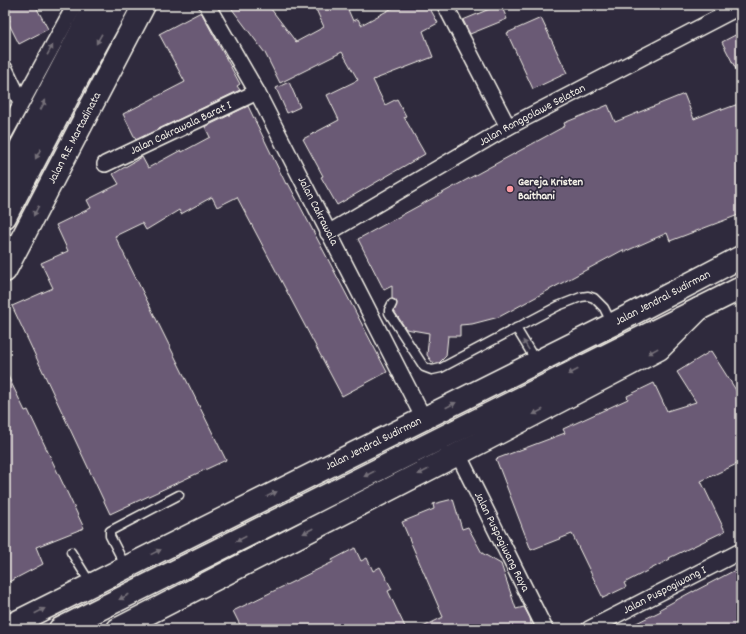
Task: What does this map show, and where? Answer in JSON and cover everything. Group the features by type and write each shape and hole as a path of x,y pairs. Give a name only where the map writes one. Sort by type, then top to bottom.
{"highway":[{"path":"5,177 95,5"},
{"path":"5,216 118,5"},
{"name":"Jalan R.E. Martadinata","path":"5,271 144,5"},
{"name":"Jalan Jendral Sudirman","path":"5,628 613,324 741,257"},
{"path":"60,629 741,288"},
{"path":"118,629 658,349 699,309"}],"street":[{"path":"5,133 75,5"},
{"name":"Jalan Cakrawala","path":"207,5 256,92 424,419"},
{"path":"445,5 508,127"},
{"name":"Jalan Ronggolawe Selatan","path":"328,233 508,127 741,6"},
{"path":"5,69 21,102"},
{"name":"Jalan Cakrawala Barat I","path":"105,164 256,92"},
{"name":"Jalan Puspogiwang Raya","path":"458,454 545,629"},
{"name":"Jalan Puspogiwang I","path":"589,629 741,551"}],"lane":[{"path":"392,304 388,310 389,313 424,367 432,370 441,368 571,300 588,296 594,298 604,308 613,324"},
{"path":"516,328 537,362"},
{"path":"126,567 110,536 110,531 179,495"},
{"path":"71,552 92,585"}],"building":[{"path":"5,5 35,5 48,29 19,44 8,22 10,21 5,12"},
{"path":"229,5 268,5 296,42 324,27 314,5 346,5 353,21 358,19 361,25 398,5 428,5 438,23 423,31 433,57 373,80 385,105 397,99 406,116 404,117 425,154 337,205 321,177 323,176 303,139 339,120 327,95 358,80 342,52 280,83 265,53"},
{"path":"501,5 507,19 470,34 463,20"},
{"path":"201,12 240,84 237,86 240,90 136,140 123,114 185,82 159,34"},
{"path":"541,18 567,73 533,89 507,33"},
{"path":"741,32 741,79 722,42"},
{"path":"289,82 300,107 287,113 276,88"},
{"path":"684,94 694,119 721,108 722,110 741,103 741,214 670,241 667,233 624,252 623,250 499,317 472,324 460,325 460,336 448,336 446,356 439,363 432,362 427,355 429,333 406,329 394,311 397,303 392,299 392,286 384,290 358,239 565,126 564,123 608,105 615,122"},
{"path":"248,106 286,184 288,183 387,372 342,396 237,197 217,207 212,197 181,214 179,210 146,230 142,223 115,236 226,460 110,514 12,306 53,288 41,263 68,251 56,225 91,208 87,200 119,184 113,174 142,157 148,168 181,150 182,152 210,137 205,127"},
{"path":"711,351 741,398 741,462 701,481 725,531 669,558 670,559 624,583 626,587 603,598 572,534 531,550 496,459 565,433 563,429 628,399 627,396 654,383 667,411 696,402 677,372"},
{"path":"5,370 25,411 28,410 84,528 36,547 43,564 5,584"},
{"path":"453,499 462,529 468,527 482,553 501,564 516,609 524,607 530,618 532,629 419,629 443,617 402,522 434,509 433,504"},
{"path":"355,548 361,561 367,558 373,571 380,567 392,589 388,591 406,629 242,629 233,611 333,562 332,560"},
{"path":"741,567 741,629 624,629 661,611 660,609"}],"place":[{"name":"Gereja Kristen Baithani","path":"510,189"}]}
